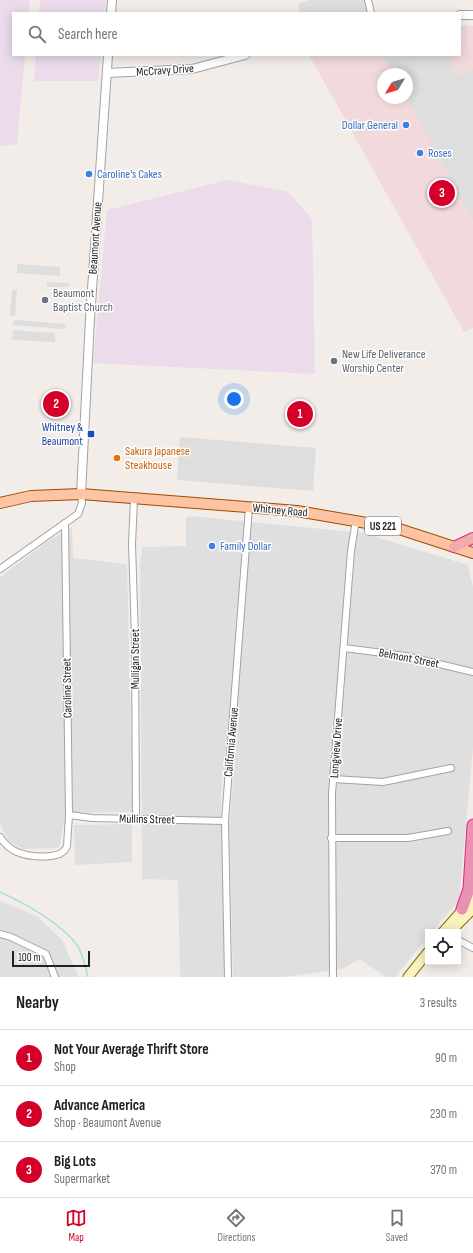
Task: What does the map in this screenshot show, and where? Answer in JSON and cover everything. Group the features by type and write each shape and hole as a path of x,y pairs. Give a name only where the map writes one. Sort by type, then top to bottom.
{"highway":[{"path":"454,547 473,538"},
{"path":"468,909 468,895 472,880 473,825"}],"main road":[{"name":"Whitney Road","path":"81,494 303,512 356,520 396,528 473,554"},
{"name":"US 221","path":"0,503 31,496 81,494"},
{"path":"448,929 468,909 473,898"},
{"path":"408,977 425,956"}],"street":[{"path":"111,12 112,0"},
{"path":"368,0 371,12"},
{"path":"461,15 473,15"},
{"name":"Beaumont Avenue","path":"81,494 90,319 108,56"},
{"name":"McCravy Drive","path":"107,73 192,69 242,56"},
{"path":"0,569 78,514 82,503 81,494"},
{"name":"Mulligan Street","path":"134,499 132,544 135,639 136,819"},
{"name":"California Avenue","path":"228,977 225,821 249,507"},
{"name":"Longview Drive","path":"333,977 331,838 333,779 351,551 356,520"},
{"name":"Caroline Street","path":"0,837 11,849 23,854 57,855 63,852 67,846 65,523"},
{"name":"Belmont Street","path":"344,648 406,656 473,672"},
{"path":"333,779 384,782 451,768"},
{"name":"Mullins Street","path":"68,815 92,818 225,821"},
{"path":"331,838 408,838 448,831"},
{"path":"0,934 11,937 46,954 55,977"},
{"path":"461,942 473,948"}],"shaded area":[{"path":"0,0 30,0 29,12 12,12 12,56 25,56 17,144 0,146"},
{"path":"40,0 106,0 105,12 39,12"},
{"path":"310,0 364,0 367,12 300,12 298,3"},
{"path":"461,26 473,26 473,328 464,332 310,56 461,56"},
{"path":"36,56 101,56 98,81 34,81"},
{"path":"384,56 448,56 459,77 473,70 473,220 410,104 413,104 413,68 391,68"},
{"path":"227,180 288,192 312,219 315,374 93,363 107,210"},
{"path":"17,264 60,267 60,276 17,273"},
{"path":"47,282 69,283 69,287 47,287"},
{"path":"12,290 17,290 15,316 10,315"},
{"path":"14,320 66,324 65,329 13,325"},
{"path":"13,330 55,333 55,342 12,340"},
{"path":"180,437 316,448 313,491 177,480"},
{"path":"191,516 363,533 468,565 473,587 473,748 459,900 435,929 425,929 425,941 395,977 386,977 360,959 344,968 284,977 233,977 229,829 234,769 222,770 221,810 225,977 180,977 178,880 142,879 140,566 142,547 186,546 186,518"},
{"path":"72,528 73,558 127,564 133,812 66,813 59,848 23,849 10,842 2,829 0,821 0,577 48,541"},
{"path":"132,824 132,862 75,865 74,825"},
{"path":"0,901 37,916 62,940 79,977 0,977"}],"waterway":[{"path":"0,892 42,914 62,929 77,945 81,952 88,977"}],"place":[{"name":"Dollar General","path":"406,125"},
{"name":"Roses","path":"420,153"},
{"name":"Caroline's Cakes","path":"89,174"},
{"name":"Big Lots","path":"442,193"},
{"name":"Beaumont Baptist Church","path":"45,300"},
{"name":"New Life Deliverance Worship Center","path":"334,361"},
{"name":"Advance America","path":"56,404"},
{"name":"Not Your Average Thrift Store","path":"300,414"},
{"name":"Whitney & Beaumont","path":"91,434"},
{"name":"Sakura Japanese Steakhouse","path":"117,458"},
{"name":"Family Dollar","path":"212,546"}]}
